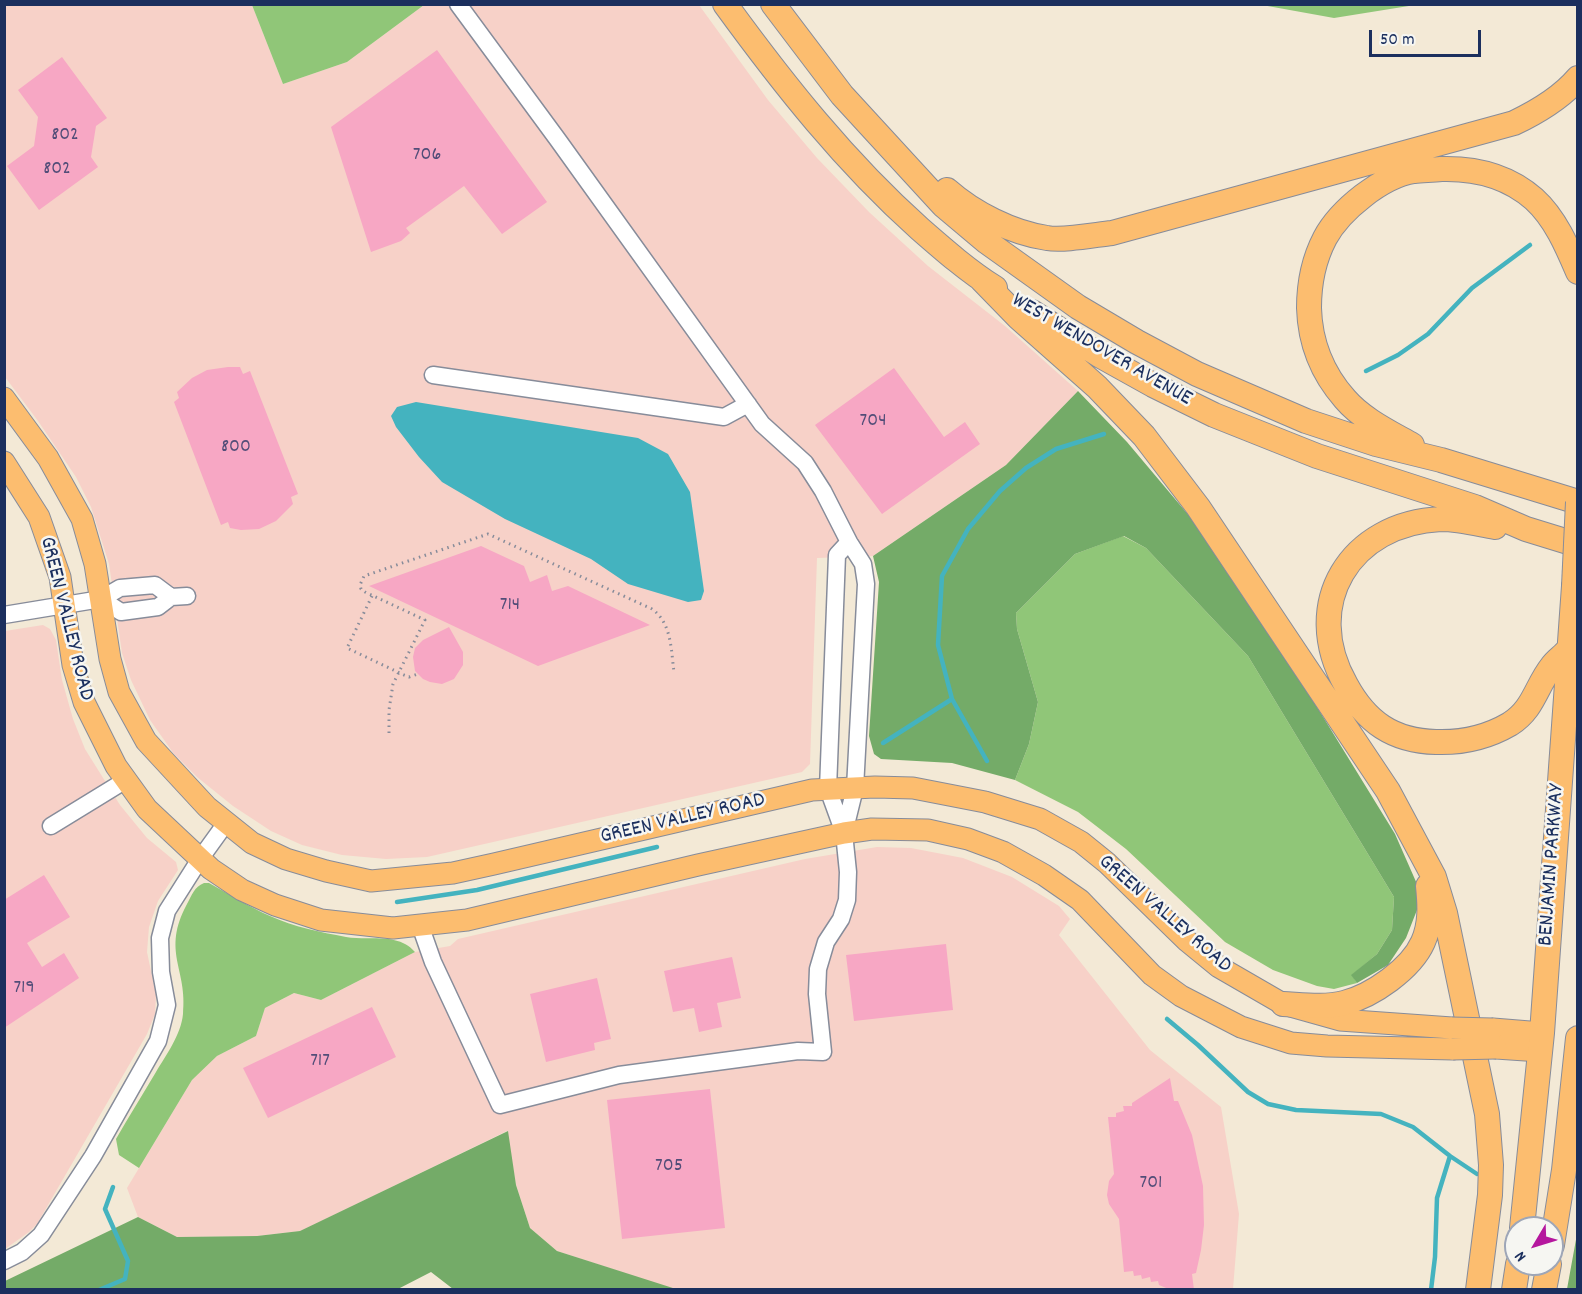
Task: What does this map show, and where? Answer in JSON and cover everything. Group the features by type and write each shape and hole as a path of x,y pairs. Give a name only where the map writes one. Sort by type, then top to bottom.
{"highway":[{"name":"WEST WENDOVER AVENUE","path":"725,4 786,87 854,165 900,211 982,280 1099,355 1214,416 1317,456 1475,507 1526,529 1578,545"},
{"name":"WEST WENDOVER AVENUE","path":"773,4 842,95 943,205 987,242 1078,307 1197,374 1306,421 1376,444 1441,460 1578,502"},
{"path":"888,146 985,216 1021,231 1048,238 1112,233 1514,123 1535,113 1568,90 1578,78"},
{"path":"1441,460 1379,427 1346,401 1322,369 1310,330 1309,296 1314,266 1325,238 1357,201 1393,178 1412,171 1460,168 1488,172 1533,198 1561,234 1578,272"},
{"path":"982,280 1018,318 1097,387 1144,436 1198,507 1358,744 1388,791 1434,876 1445,913 1487,1114 1491,1165 1490,1195 1478,1290"},
{"name":"BENJAMIN PARKWAY","path":"1523,1216 1541,1042 1578,502"},
{"path":"1526,529 1508,529 1442,519 1410,523 1363,546 1342,572 1331,596 1328,635 1332,655 1355,701 1374,721 1391,734 1420,742 1447,742 1477,740 1511,724 1529,708 1551,667 1568,650"},
{"path":"1283,1004 1317,1006 1344,1003 1386,983 1415,955 1423,943 1430,908 1428,881 1411,833"},
{"path":"1557,1216 1578,1040"},
{"name":"GREEN VALLEY ROAD","path":"1541,1042 1578,1040"}],"main road":[{"name":"GREEN VALLEY ROAD","path":"4,398 48,458 82,519 96,564 110,659 119,692 146,741 207,807 252,843 286,859 371,881 453,873 812,790 913,788 985,802 1040,819 1081,842 1107,863 1186,940 1220,967 1283,1004 1340,1020 1453,1039"},
{"name":"GREEN VALLEY ROAD","path":"4,462 39,517 60,576 73,665 84,702 116,766 147,809 200,859 242,890 275,905 321,920 393,928 467,920 844,832 872,829 928,831 968,839 1004,852 1044,875 1080,900 1152,975 1181,996 1241,1027 1292,1043 1327,1046 1453,1039 1541,1042"}],"street":[{"path":"458,4 762,424 805,463 824,491 849,542 863,564 866,584 855,788 844,832"},
{"path":"433,375 724,417 748,404"},
{"path":"420,925 433,962 500,1105 619,1075 798,1051 823,1052 817,994 818,969 826,942 841,919 847,900 848,872 844,832 828,789 837,555 849,542"},
{"path":"4,615 101,599 120,588 155,585 179,596 158,607 121,612 101,599"},
{"path":"51,826 126,780"},
{"path":"4,1261 22,1252 41,1234 93,1156 158,1041 167,1005 160,938 167,911 226,823"}],"path":[{"path":"389,733 390,696 399,672 425,620 361,589 360,585 364,576 488,534 652,609 662,616 666,625 674,672"},
{"path":"372,596 347,648 409,677 418,674"}],"shaded area":[{"path":"4,5 252,5 283,84 347,62 424,5 699,5 768,100 817,158 869,212 928,266 1005,326 1078,391 1006,465 873,556 817,558 810,764 802,772 427,857 386,859 342,855 302,845 271,831 233,806 197,777 174,754 150,720 131,680 122,653 109,564 91,507 76,477 5,377"},
{"path":"43,625 50,629 56,640 62,680 73,719 85,749 120,805 147,838 176,862 178,870 158,901 149,927 147,952 156,995 155,1014 147,1034 37,1224 5,1249 5,631"},
{"path":"877,847 911,848 963,858 1012,877 1059,906 1070,919 1059,935 1150,1050 1221,1107 1239,1214 1233,1289 676,1290 557,1251 530,1228 516,1185 507,1131 301,1231 257,1236 177,1237 138,1217 127,1188 192,1080 217,1056 256,1036 265,1008 294,993 321,1000 415,952 450,946 458,939 805,859"}],"green space":[{"path":"252,5 424,5 347,62 283,84"},
{"path":"1262,5 1415,5 1334,18"},
{"path":"1078,391 1127,442 1191,518 1293,668 1395,834 1417,884 1417,910 1406,938 1388,965 1357,983 1351,975 1377,954 1392,930 1394,897 1248,656 1146,548 1124,536 1075,554 1016,613 1017,629 1038,702 1029,744 1015,780 952,763 881,759 874,754 869,736 879,582 873,556 1006,465"},
{"path":"1123,536 1146,548 1248,656 1394,897 1392,930 1377,954 1352,975 1357,983 1334,989 1317,986 1273,970 1225,942 1126,849 1078,812 1015,780 1029,744 1038,702 1017,629 1016,613 1075,554"},
{"path":"204,883 209,883 254,909 288,923 346,937 392,940 408,946 415,952 321,1000 294,993 265,1008 256,1036 217,1056 192,1080 139,1168 119,1155 116,1139 168,1052 182,1022 184,998 177,960 176,935 192,894"},
{"path":"508,1131 516,1185 530,1228 557,1251 676,1289 453,1289 431,1272 396,1290 5,1289 5,1281 138,1217 177,1237 257,1236 300,1231"},
{"path":"1577,1234 1577,1289 1567,1289"}],"water":[{"path":"416,402 638,438 668,454 690,492 704,591 701,600 688,602 628,584 591,559 505,519 442,482 419,457 396,427 391,416 397,407"}],"building":[{"path":"437,50 547,202 502,234 464,186 406,228 410,233 401,241 371,252 331,127"},
{"path":"62,57 107,118 96,126 91,157 98,167 39,210 7,166 34,146 38,117 18,90"},
{"path":"240,367 243,374 250,371 298,494 291,497 293,504 276,521 259,529 230,528 228,522 221,525 174,402 179,398 177,392 192,378 207,370"},
{"path":"894,368 944,437 965,422 980,444 882,514 815,425"},
{"path":"481,546 524,566 530,582 547,575 552,591 568,586 650,625 538,666 369,586"},
{"path":"449,627 463,652 463,665 454,679 442,684 430,682 415,671 413,657 415,648 423,640"},
{"path":"44,875 70,917 27,943 42,967 64,953 79,978 4,1028 4,900"},
{"path":"946,944 953,1010 854,1021 846,955"},
{"path":"732,957 741,998 717,1003 722,1027 699,1032 694,1008 673,1012 664,971"},
{"path":"597,978 611,1039 594,1043 595,1050 546,1062 530,994"},
{"path":"372,1007 396,1057 268,1118 243,1068"},
{"path":"1170,1078 1174,1101 1178,1101 1192,1135 1203,1186 1204,1225 1196,1273 1192,1274 1194,1290 1171,1290 1159,1285 1158,1281 1151,1282 1150,1277 1142,1279 1141,1275 1134,1276 1133,1271 1124,1272 1119,1219 1109,1204 1107,1195 1109,1181 1114,1174 1108,1117 1116,1117 1116,1113 1124,1111 1123,1106 1132,1106 1132,1103"},
{"path":"710,1089 725,1228 622,1239 607,1100"}],"waterway":[{"path":"1366,371 1398,355 1428,334 1472,288 1530,245"},
{"path":"987,761 952,699 938,645 942,576 968,529 1000,491 1026,468 1056,449 1104,434"},
{"path":"883,743 952,699"},
{"path":"397,902 477,890 657,847"},
{"path":"1167,1019 1248,1092 1268,1104 1296,1110 1381,1114 1413,1127 1477,1174"},
{"path":"1431,1290 1435,1257 1437,1198 1450,1156"},
{"path":"99,1290 125,1279 128,1261 105,1209 113,1187"}]}
